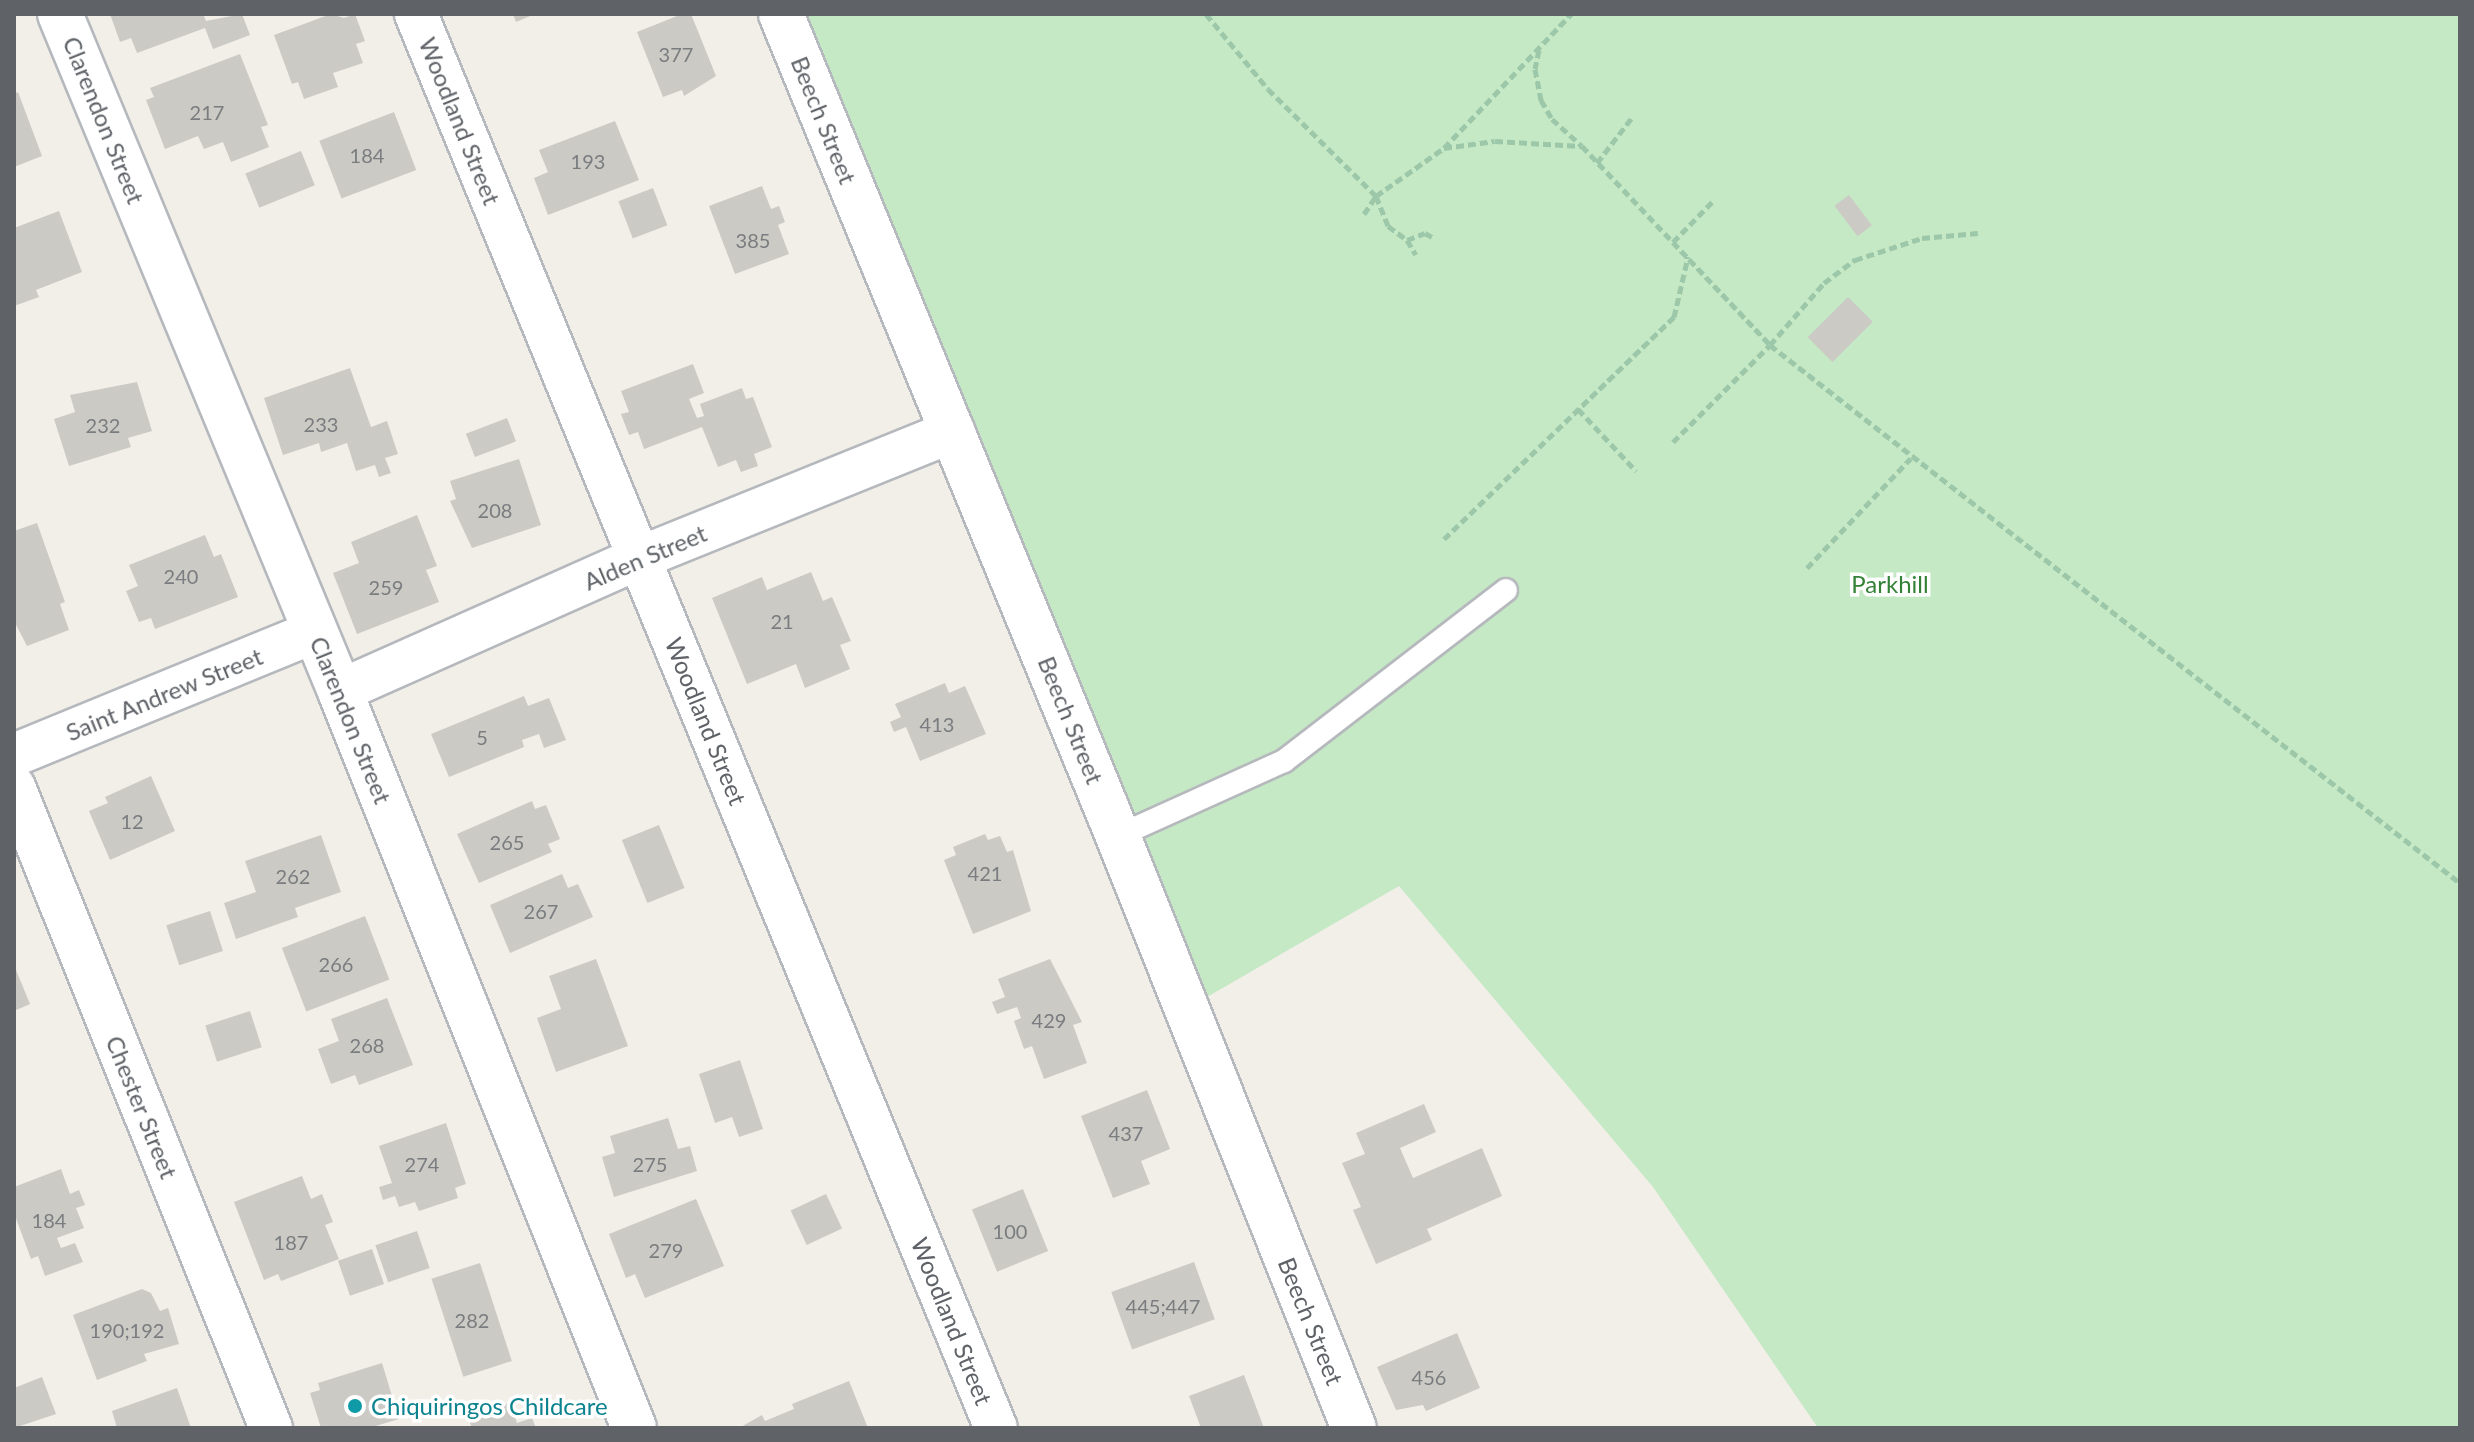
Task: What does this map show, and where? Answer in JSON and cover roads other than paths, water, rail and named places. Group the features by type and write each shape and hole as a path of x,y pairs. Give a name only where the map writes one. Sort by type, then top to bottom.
{"street":[{"name":"Clarendon Street","path":"60,14 340,691 634,1428"},
{"name":"Woodland Street","path":"416,14 996,1428"},
{"name":"Beech Street","path":"781,14 1118,836 1354,1428"},
{"name":"Alden Street","path":"340,691 639,558 953,431"},
{"name":"Saint Andrew Street","path":"14,755 314,632"},
{"name":"Chester Street","path":"14,787 271,1428"}],"lane":[{"path":"1118,836 1284,761 1506,590"}],"place":[{"name":"Chiquiringos Childcare","path":"355,1406"}],"park label":[{"name":"Parkhill","path":"1890,584"}]}
